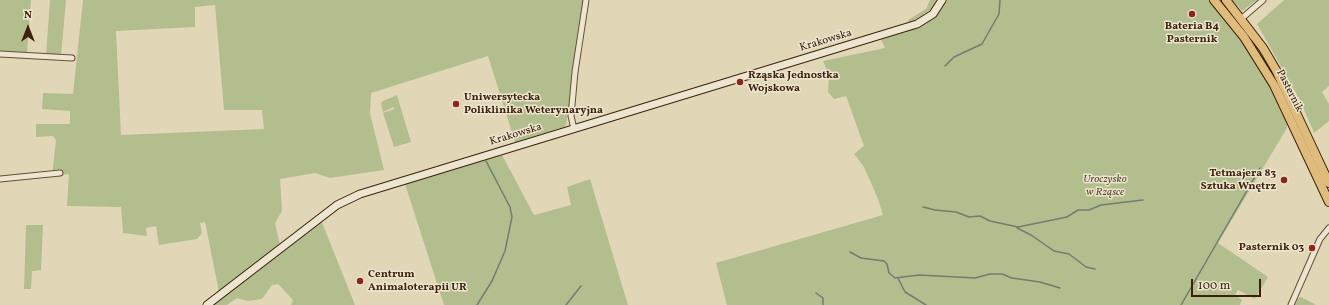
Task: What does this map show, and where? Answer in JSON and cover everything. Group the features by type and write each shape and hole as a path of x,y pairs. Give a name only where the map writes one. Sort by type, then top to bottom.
{"main road":[{"name":"Pasternik","path":"1214,0 1244,37 1280,96 1329,202"},
{"name":"Pasternik","path":"1226,0 1252,33 1276,70 1328,180"},
{"path":"1244,37 1245,31 1252,33"}],"street":[{"path":"574,129 571,116 575,72 586,0"},
{"name":"Krakowska","path":"207,305 337,205 360,194 917,24 933,14 942,0"},
{"path":"1241,20 1263,0"},
{"path":"0,54 72,58"},
{"path":"0,179 60,173"},
{"path":"1291,305 1320,239 1329,228"}],"green space":[{"path":"0,0 31,0 27,53 0,53"},
{"path":"50,0 66,0 61,56 46,55"},
{"path":"83,0 585,0 566,125 564,127 515,142 488,56 371,93 370,113 384,170 330,178 315,173 280,179 282,211 275,223 280,245 219,292 205,222 200,223 202,233 197,239 159,245 156,226 146,228 147,236 123,233 121,207 67,206 69,174 52,176 56,140 53,136 36,137 36,124 70,124 70,111 42,109 43,93 73,94","holes":["215,5 224,110 262,110 264,129 121,135 116,31 195,27 195,7"]},
{"path":"930,0 937,0 931,9 909,23 908,20 926,9"},
{"name":"Uroczysko w Rząsce","path":"946,0 1209,0 1241,41 1276,93 1287,120 1287,128 1218,243 1268,277 1255,299 1238,290 1235,295 1242,300 1240,305 727,305 716,263 883,215 878,199 864,167 854,154 864,146 846,96 834,99 828,92 829,75 823,61 885,48 881,39 917,28 933,19 942,8"},
{"path":"1232,0 1257,0 1242,11"},
{"path":"1284,0 1329,0 1329,86 1322,92 1329,104 1329,121 1314,133 1300,100 1257,24"},
{"path":"397,95 411,142 394,147 383,113 394,109 394,107 383,112 381,103"},
{"path":"502,155 534,215 571,205 567,187 590,179 628,305 444,305 405,184"},
{"path":"321,220 355,305 291,305 293,300 278,284 272,285 262,299 248,301 237,298 227,305 213,305"},
{"path":"26,225 43,225 41,270 32,271 31,289 24,289"},
{"path":"1301,297 1316,305 1294,305 1298,298"}],"waterway":[{"path":"945,66 954,57 982,44 999,14 1000,0"},
{"path":"477,305 492,281 505,251 512,217 510,207 486,161"},
{"path":"1181,305 1260,168"},
{"path":"923,207 956,212 969,217 980,216 990,221 1018,227 1067,217 1078,210 1089,210 1101,205 1143,200"},
{"path":"1017,228 1031,235 1054,251 1069,254 1086,267 1095,269"},
{"path":"850,252 861,258 884,261 887,264 889,273 895,278 919,275 975,278 990,274 1002,274 1012,278 1040,282 1060,288"},
{"path":"898,278 905,292 926,305"},
{"path":"566,305 581,286"},
{"path":"816,293 823,298 823,305"}],"place":[{"name":"Bateria B4 Pasternik","path":"1192,14"},
{"name":"Rząska Jednostka Wojskowa","path":"740,82"},
{"name":"Uniwersytecka Poliklinika Weterynaryjna","path":"456,104"},
{"name":"Tetmajera 83 Sztuka Wnętrz","path":"1284,180"},
{"name":"Pasternik 03","path":"1312,248"},
{"name":"Centrum Animaloterapii UR","path":"360,281"}]}
